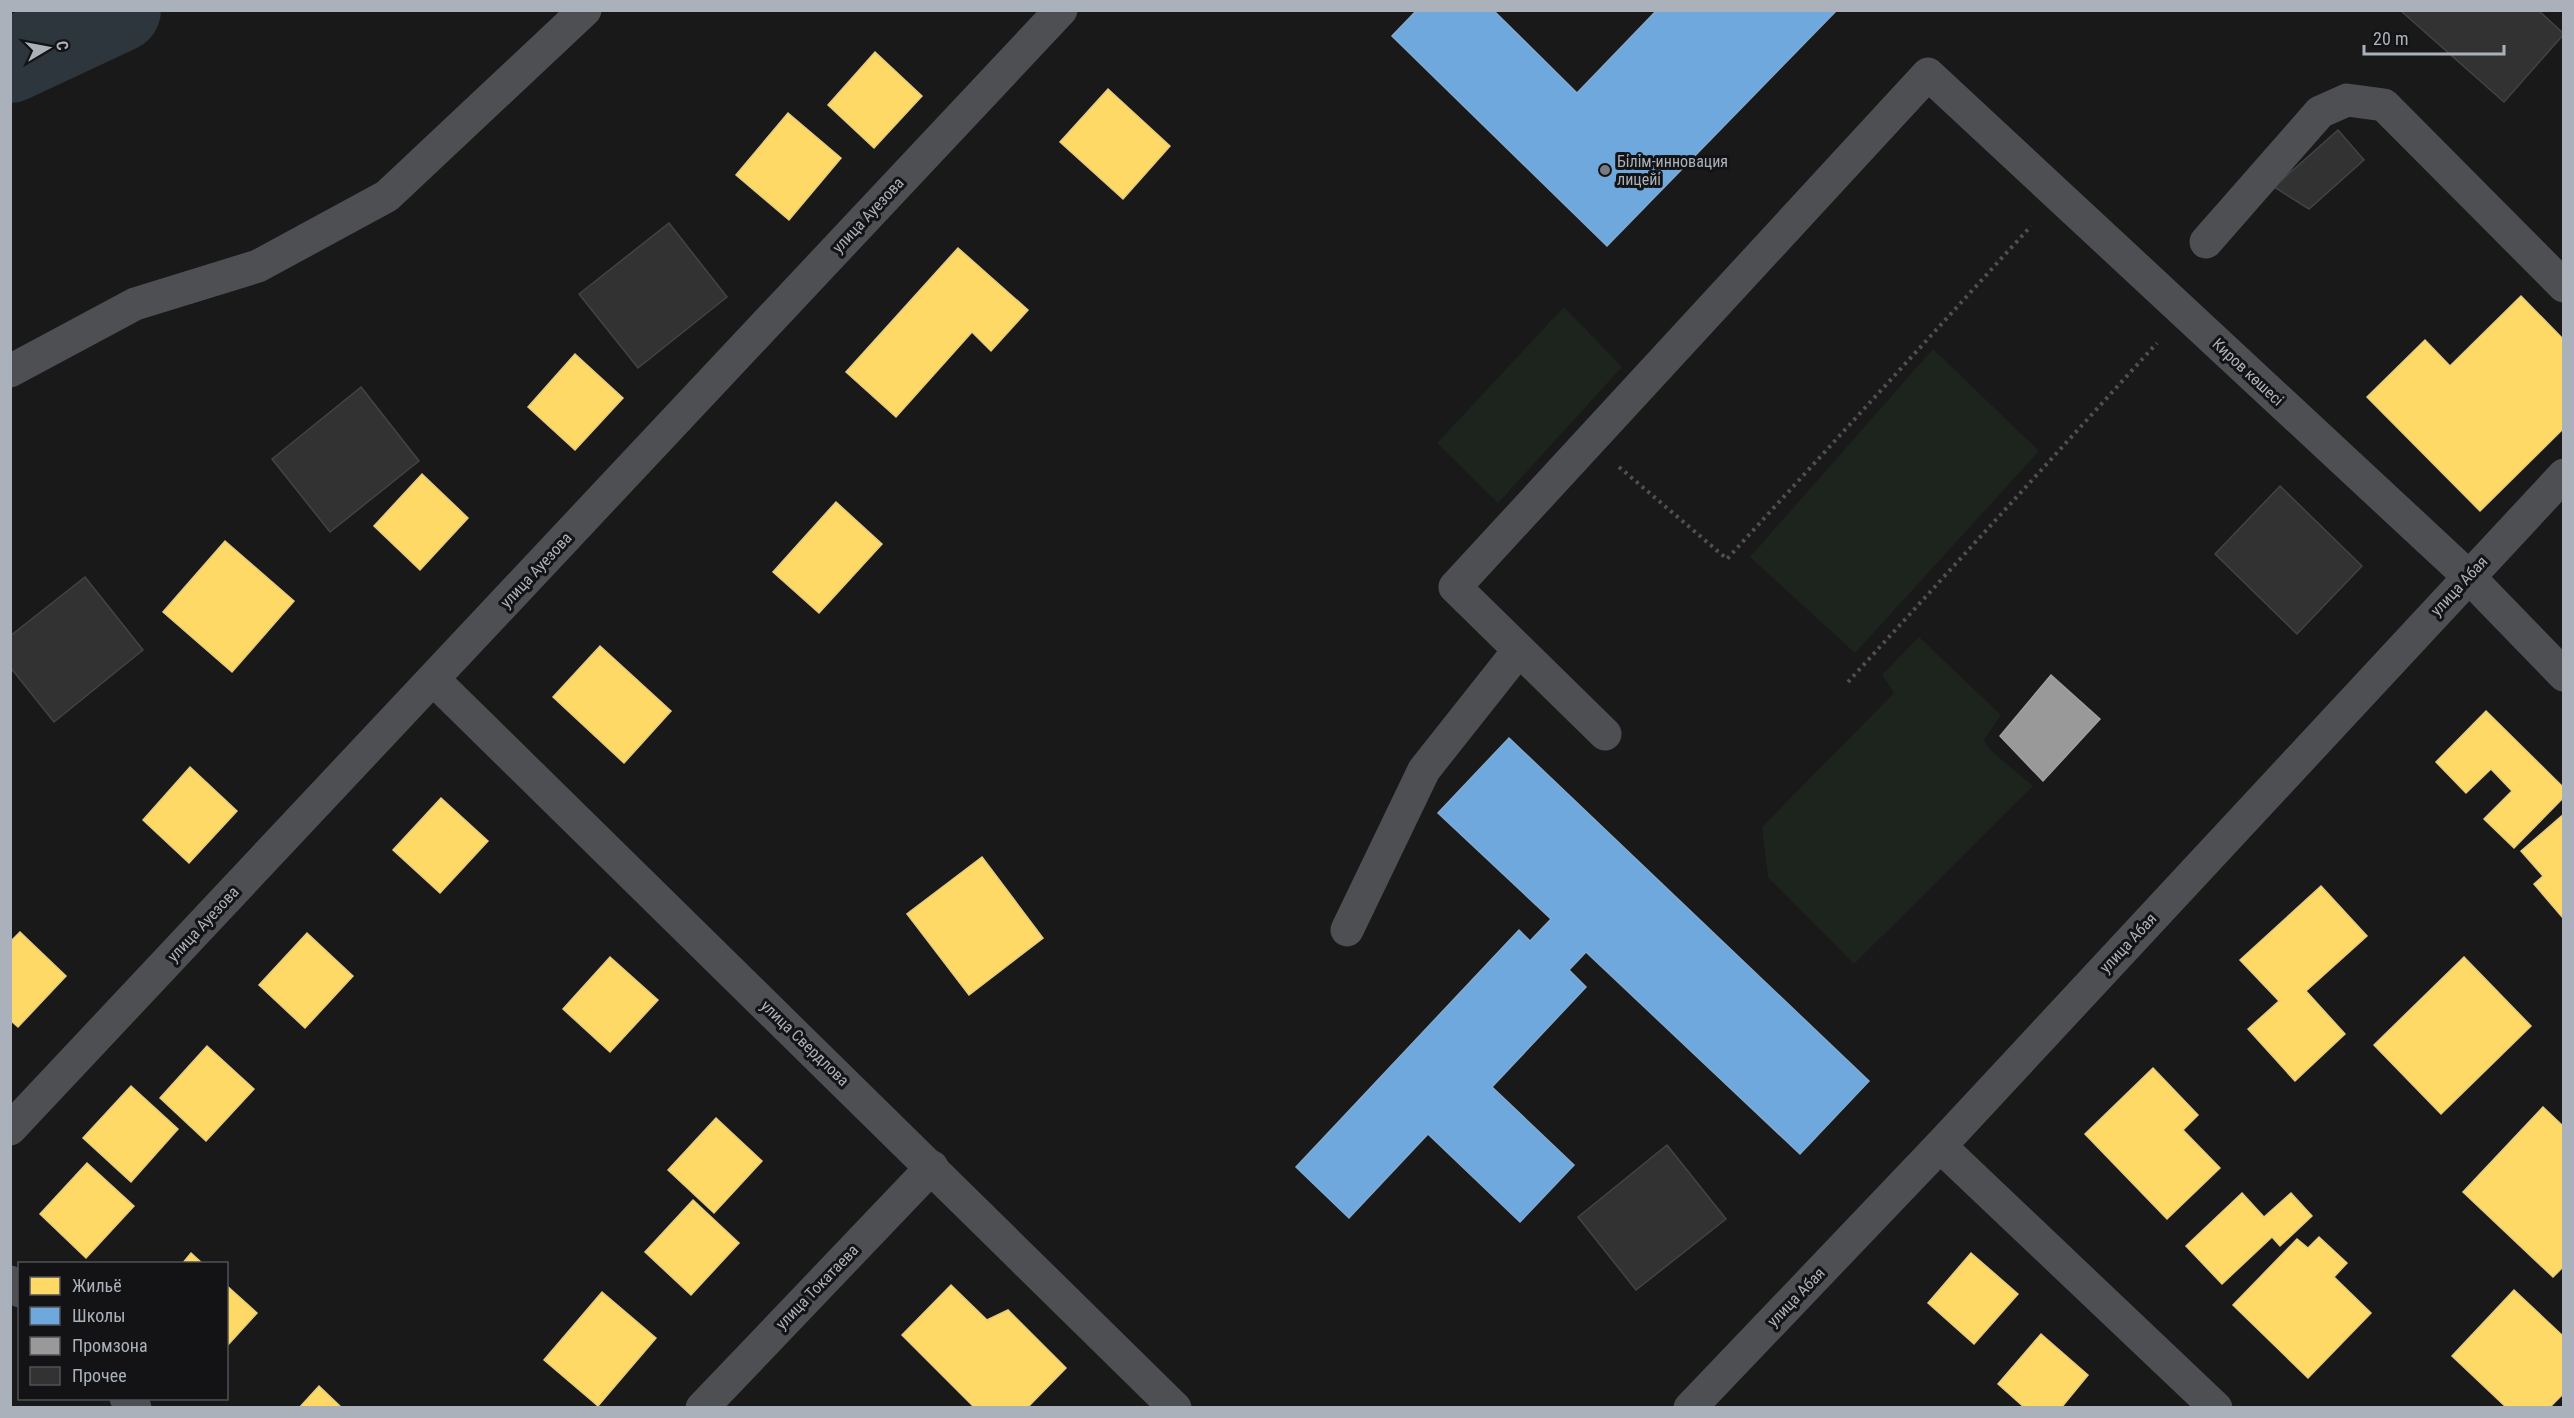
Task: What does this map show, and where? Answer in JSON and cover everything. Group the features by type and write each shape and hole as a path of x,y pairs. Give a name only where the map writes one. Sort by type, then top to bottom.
{"street":[{"path":"10,371 135,304 258,266 387,196 585,10"},
{"name":"улица Ауезова","path":"10,1129 1061,10"},
{"name":"Киров көшесі","path":"1589,442 1928,75 2468,576 2564,675"},
{"path":"2206,242 2320,112 2347,100 2356,101 2384,105 2564,286"},
{"path":"1589,442 1455,587 1605,734"},
{"name":"улица Абая","path":"1690,1407 1940,1146 2564,475"},
{"path":"1347,930 1424,770 1519,650"},
{"name":"улица Свердлова","path":"433,679 1175,1407"},
{"path":"1940,1146 2216,1407"},
{"name":"улица Токатаева","path":"702,1407 932,1167"}],"path":[{"path":"1589,442 1727,559 2058,196"},
{"path":"1848,682 2184,313"}],"shaded area":[{"path":"1564,307 1622,367 1498,503 1437,443"},
{"path":"1933,349 2039,451 1855,653 1750,557"},
{"path":"1919,637 2001,715 1984,740 1990,750 2033,786 1854,964 1768,877 1762,827 1894,693 1882,675"}],"building: Жильё":[{"path":"875,52 922,96 874,148 828,105"},
{"path":"1108,89 1170,146 1123,199 1060,142"},
{"path":"788,113 841,158 789,220 736,175"},
{"path":"958,248 1028,310 991,351 972,332 896,417 846,372"},
{"path":"2521,296 2564,340 2564,428 2480,511 2367,397 2425,340 2450,366"},
{"path":"575,354 623,398 575,450 528,407"},
{"path":"422,474 468,518 420,570 374,526"},
{"path":"836,502 882,544 819,613 773,572"},
{"path":"225,541 294,601 232,672 163,612"},
{"path":"600,646 671,711 624,763 553,697"},
{"path":"2486,711 2564,788 2564,797 2514,848 2484,819 2512,791 2491,769 2466,793 2436,762"},
{"path":"190,767 237,811 189,863 143,820"},
{"path":"441,798 488,841 440,893 393,850"},
{"path":"2564,814 2563,918 2534,884 2543,876 2521,851"},
{"path":"982,857 1043,938 969,995 907,914"},
{"path":"2321,886 2367,936 2306,991 2345,1034 2295,1081 2248,1029 2279,1001 2240,960"},
{"path":"20,932 66,976 18,1027 10,1020 10,942"},
{"path":"307,933 353,976 305,1028 259,985"},
{"path":"610,957 658,1000 610,1052 563,1009"},
{"path":"2464,957 2531,1026 2441,1114 2374,1045"},
{"path":"207,1046 254,1089 206,1141 160,1098"},
{"path":"2153,1068 2198,1115 2183,1130 2220,1168 2167,1219 2085,1134"},
{"path":"131,1086 178,1129 131,1182 83,1138"},
{"path":"2543,1107 2564,1127 2564,1266 2553,1277 2463,1192"},
{"path":"716,1118 762,1161 714,1213 668,1170"},
{"path":"87,1163 134,1206 86,1258 40,1214"},
{"path":"2242,1193 2264,1217 2291,1193 2312,1216 2280,1246 2272,1237 2222,1284 2186,1246"},
{"path":"693,1200 739,1243 691,1295 645,1252"},
{"path":"2319,1237 2347,1263 2334,1277 2371,1313 2308,1378 2233,1305 2297,1239 2308,1248"},
{"path":"191,1253 201,1262 184,1262"},
{"path":"1971,1253 2018,1294 1974,1344 1928,1303"},
{"path":"951,1285 987,1320 1008,1310 1066,1368 1027,1408 975,1408 902,1335"},
{"path":"228,1287 257,1313 228,1345"},
{"path":"2514,1290 2564,1337 2564,1393 2549,1408 2507,1408 2452,1356"},
{"path":"602,1292 656,1338 598,1406 544,1360"},
{"path":"2041,1334 2088,1375 2061,1408 2025,1408 1998,1384"},
{"path":"319,1386 342,1408 299,1408"}],"building: Школы":[{"name":"Білім-инновация лицейі","path":"1417,10 1493,10 1577,93 1657,10 1837,10 1607,246 1392,36"},
{"path":"1509,738 1869,1081 1800,1154 1586,952 1569,970 1586,987 1492,1087 1574,1165 1520,1222 1428,1134 1349,1218 1296,1167 1519,930 1530,941 1551,919 1438,813"}],"building: Промзона":[{"path":"2051,675 2100,719 2043,781 2000,736"}],"building: Прочее":[{"path":"2400,10 2538,10 2564,34 2504,102"},
{"path":"2338,130 2364,160 2309,209 2274,187"},
{"path":"669,223 727,297 638,368 579,294"},
{"path":"361,387 419,461 330,532 272,459"},
{"path":"2280,486 2362,566 2297,634 2215,554"},
{"path":"85,577 143,650 54,722 10,667 10,636"},
{"path":"1667,1145 1726,1219 1636,1290 1578,1217"}],"waterway":[{"path":"10,61 119,10"}],"place":[{"name":"Білім-инновация лицейі","path":"1605,170"}]}
